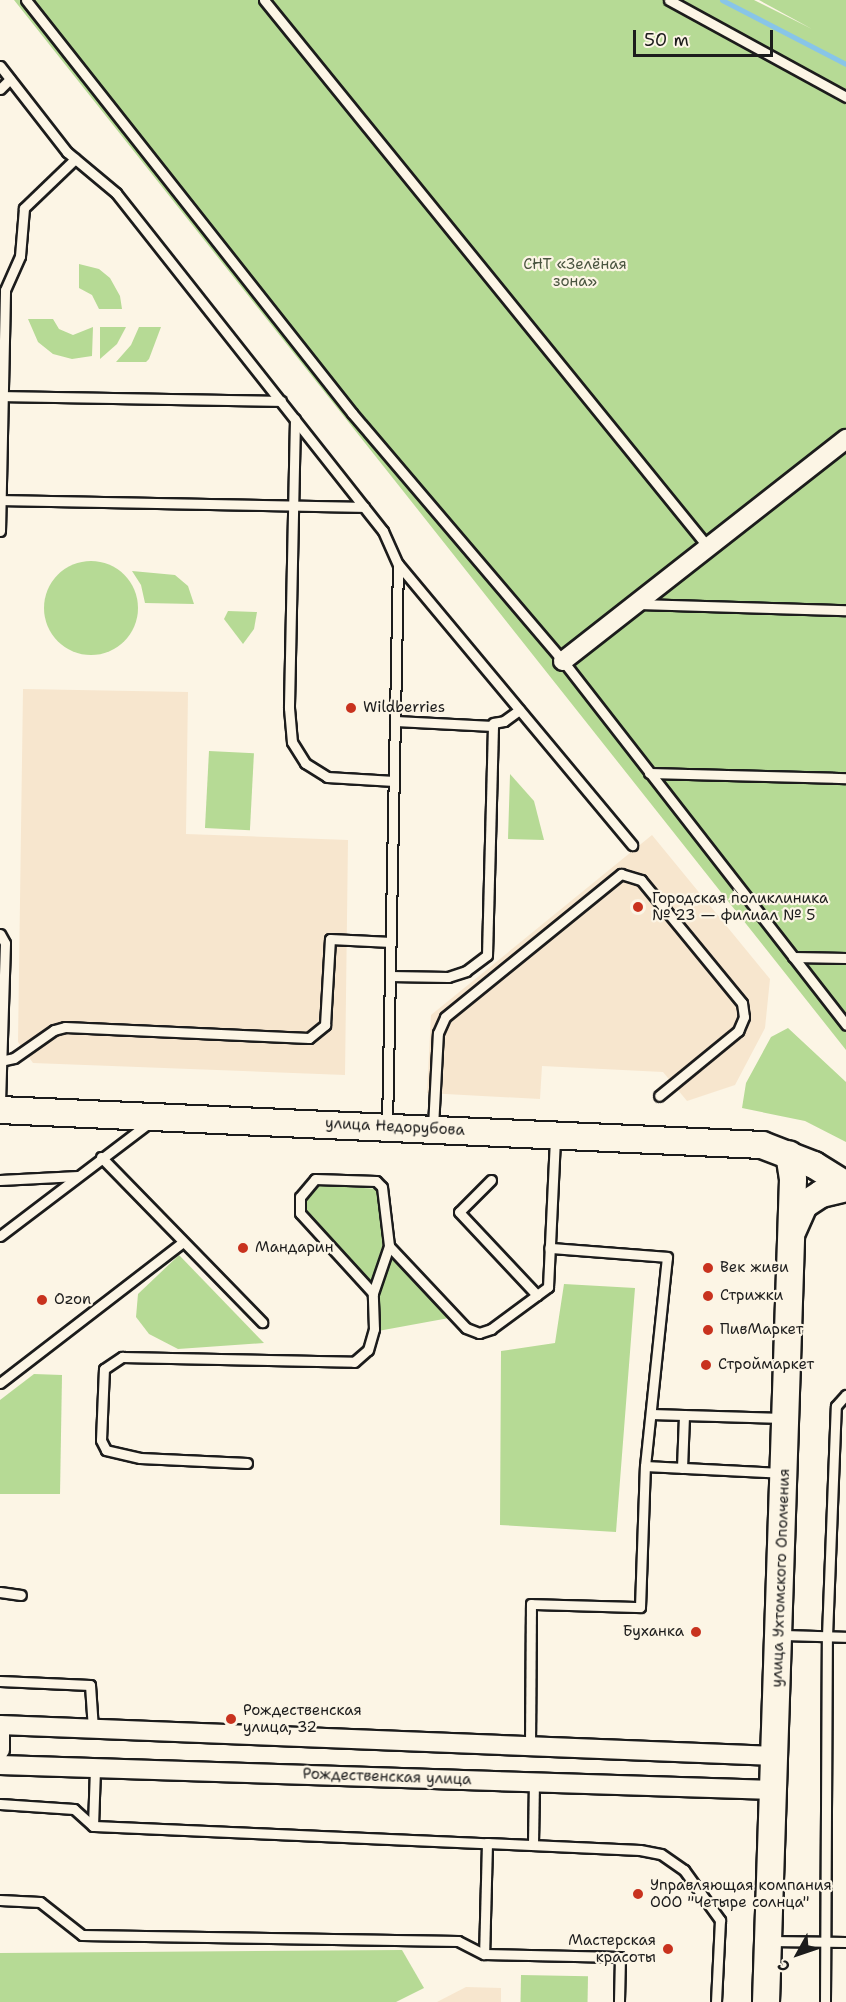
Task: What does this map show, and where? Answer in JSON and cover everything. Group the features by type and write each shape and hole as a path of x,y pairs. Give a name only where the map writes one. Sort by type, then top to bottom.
{"street":[{"path":"562,661 846,439"},
{"name":"улица Недорубова","path":"0,1107 158,1117 762,1145 789,1154 846,1186"},
{"name":"улица Ухтомского Ополчения","path":"766,2002 780,1635 793,1179 789,1154"},
{"path":"791,1236 804,1205 821,1194 846,1186"},
{"path":"0,1750 0,1725 775,1755"},
{"name":"Рождественская улица","path":"0,1765 774,1790"}],"lane":[{"path":"26,0 352,413 562,661 846,1026"},
{"path":"264,0 708,547"},
{"path":"669,0 846,97"},
{"path":"0,66 75,159 116,193 364,507 386,536 398,564 632,845"},
{"path":"0,89 10,79"},
{"path":"0,531 4,297 20,256 21,213 75,159"},
{"path":"3,396 280,401"},
{"path":"295,419 289,708 292,742 305,763 327,777 394,781"},
{"path":"0,500 364,507"},
{"path":"387,1127 398,564"},
{"path":"635,604 846,610"},
{"path":"395,721 493,723 504,721 519,710"},
{"path":"390,976 448,977 466,971 487,954 493,723"},
{"path":"649,773 846,778"},
{"path":"433,1130 438,1033 445,1017 621,874 641,880 742,1003 744,1017 738,1031 659,1096"},
{"path":"0,934 4,942 0,1107"},
{"path":"0,1061 11,1059 54,1030 65,1027 309,1038 325,1025 330,939 391,942"},
{"path":"793,957 846,958"},
{"path":"0,1236 101,1157 158,1117"},
{"path":"389,1246 466,1329 479,1333 491,1329 548,1287 555,1135"},
{"path":"101,1157 262,1323"},
{"path":"0,1180 78,1176"},
{"path":"247,1463 140,1458 106,1450 101,1440 104,1369 122,1357 354,1362 368,1350 374,1329 374,1293 389,1246 386,1201 382,1186 376,1181 315,1179 300,1197 300,1214 374,1293"},
{"path":"491,1180 459,1212 537,1295"},
{"path":"0,1383 183,1242"},
{"path":"530,1746 531,1604 640,1607 645,1466 667,1257 549,1248"},
{"path":"825,2002 827,1636 836,1406 846,1395"},
{"path":"651,1414 785,1418"},
{"path":"682,1468 684,1415"},
{"path":"645,1466 784,1474"},
{"path":"0,1593 21,1595"},
{"path":"780,1635 846,1637"},
{"path":"0,1681 90,1685 93,1729"},
{"path":"93,1826 95,1768"},
{"path":"533,1844 534,1781"},
{"path":"0,1804 74,1809 93,1826 533,1844 640,1850 661,1854 684,1870 720,1920 716,2002"},
{"path":"484,1954 487,1843"},
{"path":"0,1900 40,1902 82,1935 458,1941 484,1954 620,1957 619,2002"},
{"path":"768,1941 846,1942"}],"shaded area":[{"path":"23,689 188,692 186,834 348,840 345,1075 33,1063 18,1042"},
{"name":"Городская поликлиника № 23 — филиал № 5","path":"652,835 770,979 765,1028 735,1085 687,1101 663,1072 542,1066 540,1099 427,1093 431,1015"},
{"path":"466,1987 501,1988 501,2002 437,2002"}],"green space":[{"name":"СНТ «Зелёная зона»","path":"14,0 754,0 812,29 759,0 846,0 846,1050"},
{"path":"79,264 99,269 110,278 120,296 122,309 99,309 92,295 79,288"},
{"path":"28,319 53,319 59,329 73,335 93,327 92,356 72,359 53,354 38,342"},
{"path":"100,327 126,327 117,344 100,359"},
{"path":"139,327 161,327 149,359 146,362 116,362 131,345"},
{"path":"91,561 109,564 124,575 135,590 138,608 135,626 124,641 109,652 91,655 73,652 58,641 47,626 44,608 47,590 58,575 73,564"},
{"path":"132,571 175,575 188,586 194,604 145,603 141,585"},
{"path":"228,611 257,612 254,629 243,644 224,619"},
{"path":"209,751 254,753 250,830 205,828"},
{"path":"510,774 534,801 544,840 508,839"},
{"path":"788,1028 846,1082 846,1142 805,1121 742,1108 746,1083 771,1037"},
{"path":"316,1185 379,1189 384,1241 371,1281 305,1212 305,1196"},
{"path":"179,1255 264,1343 178,1349 149,1334 136,1317 138,1294"},
{"path":"392,1257 449,1318 378,1331 379,1293"},
{"path":"564,1284 635,1288 616,1532 500,1525 501,1351 555,1343"},
{"path":"34,1374 62,1375 60,1494 0,1494 0,1400"},
{"path":"402,1950 424,1988 396,2002 0,2002 0,1953"},
{"path":"521,1975 588,1976 588,2002 521,2002"}],"waterway":[{"path":"722,0 846,64"}],"place":[{"name":"Wildberries","path":"351,708"},
{"name":"Городская поликлиника № 23 — филиал № 5","path":"638,907"},
{"name":"Мандарин","path":"243,1248"},
{"name":"Век живи","path":"708,1268"},
{"name":"Стрижки","path":"708,1296"},
{"name":"Ozon","path":"42,1300"},
{"name":"ПивМаркет","path":"708,1330"},
{"name":"Строймаркет","path":"706,1365"},
{"name":"Буханка","path":"696,1632"},
{"name":"Рождественская улица, 32","path":"231,1719"},
{"name":"Управляющая компания ООО \"Четыре солнца\"","path":"638,1894"},
{"name":"Мастерская красоты","path":"668,1949"}]}
